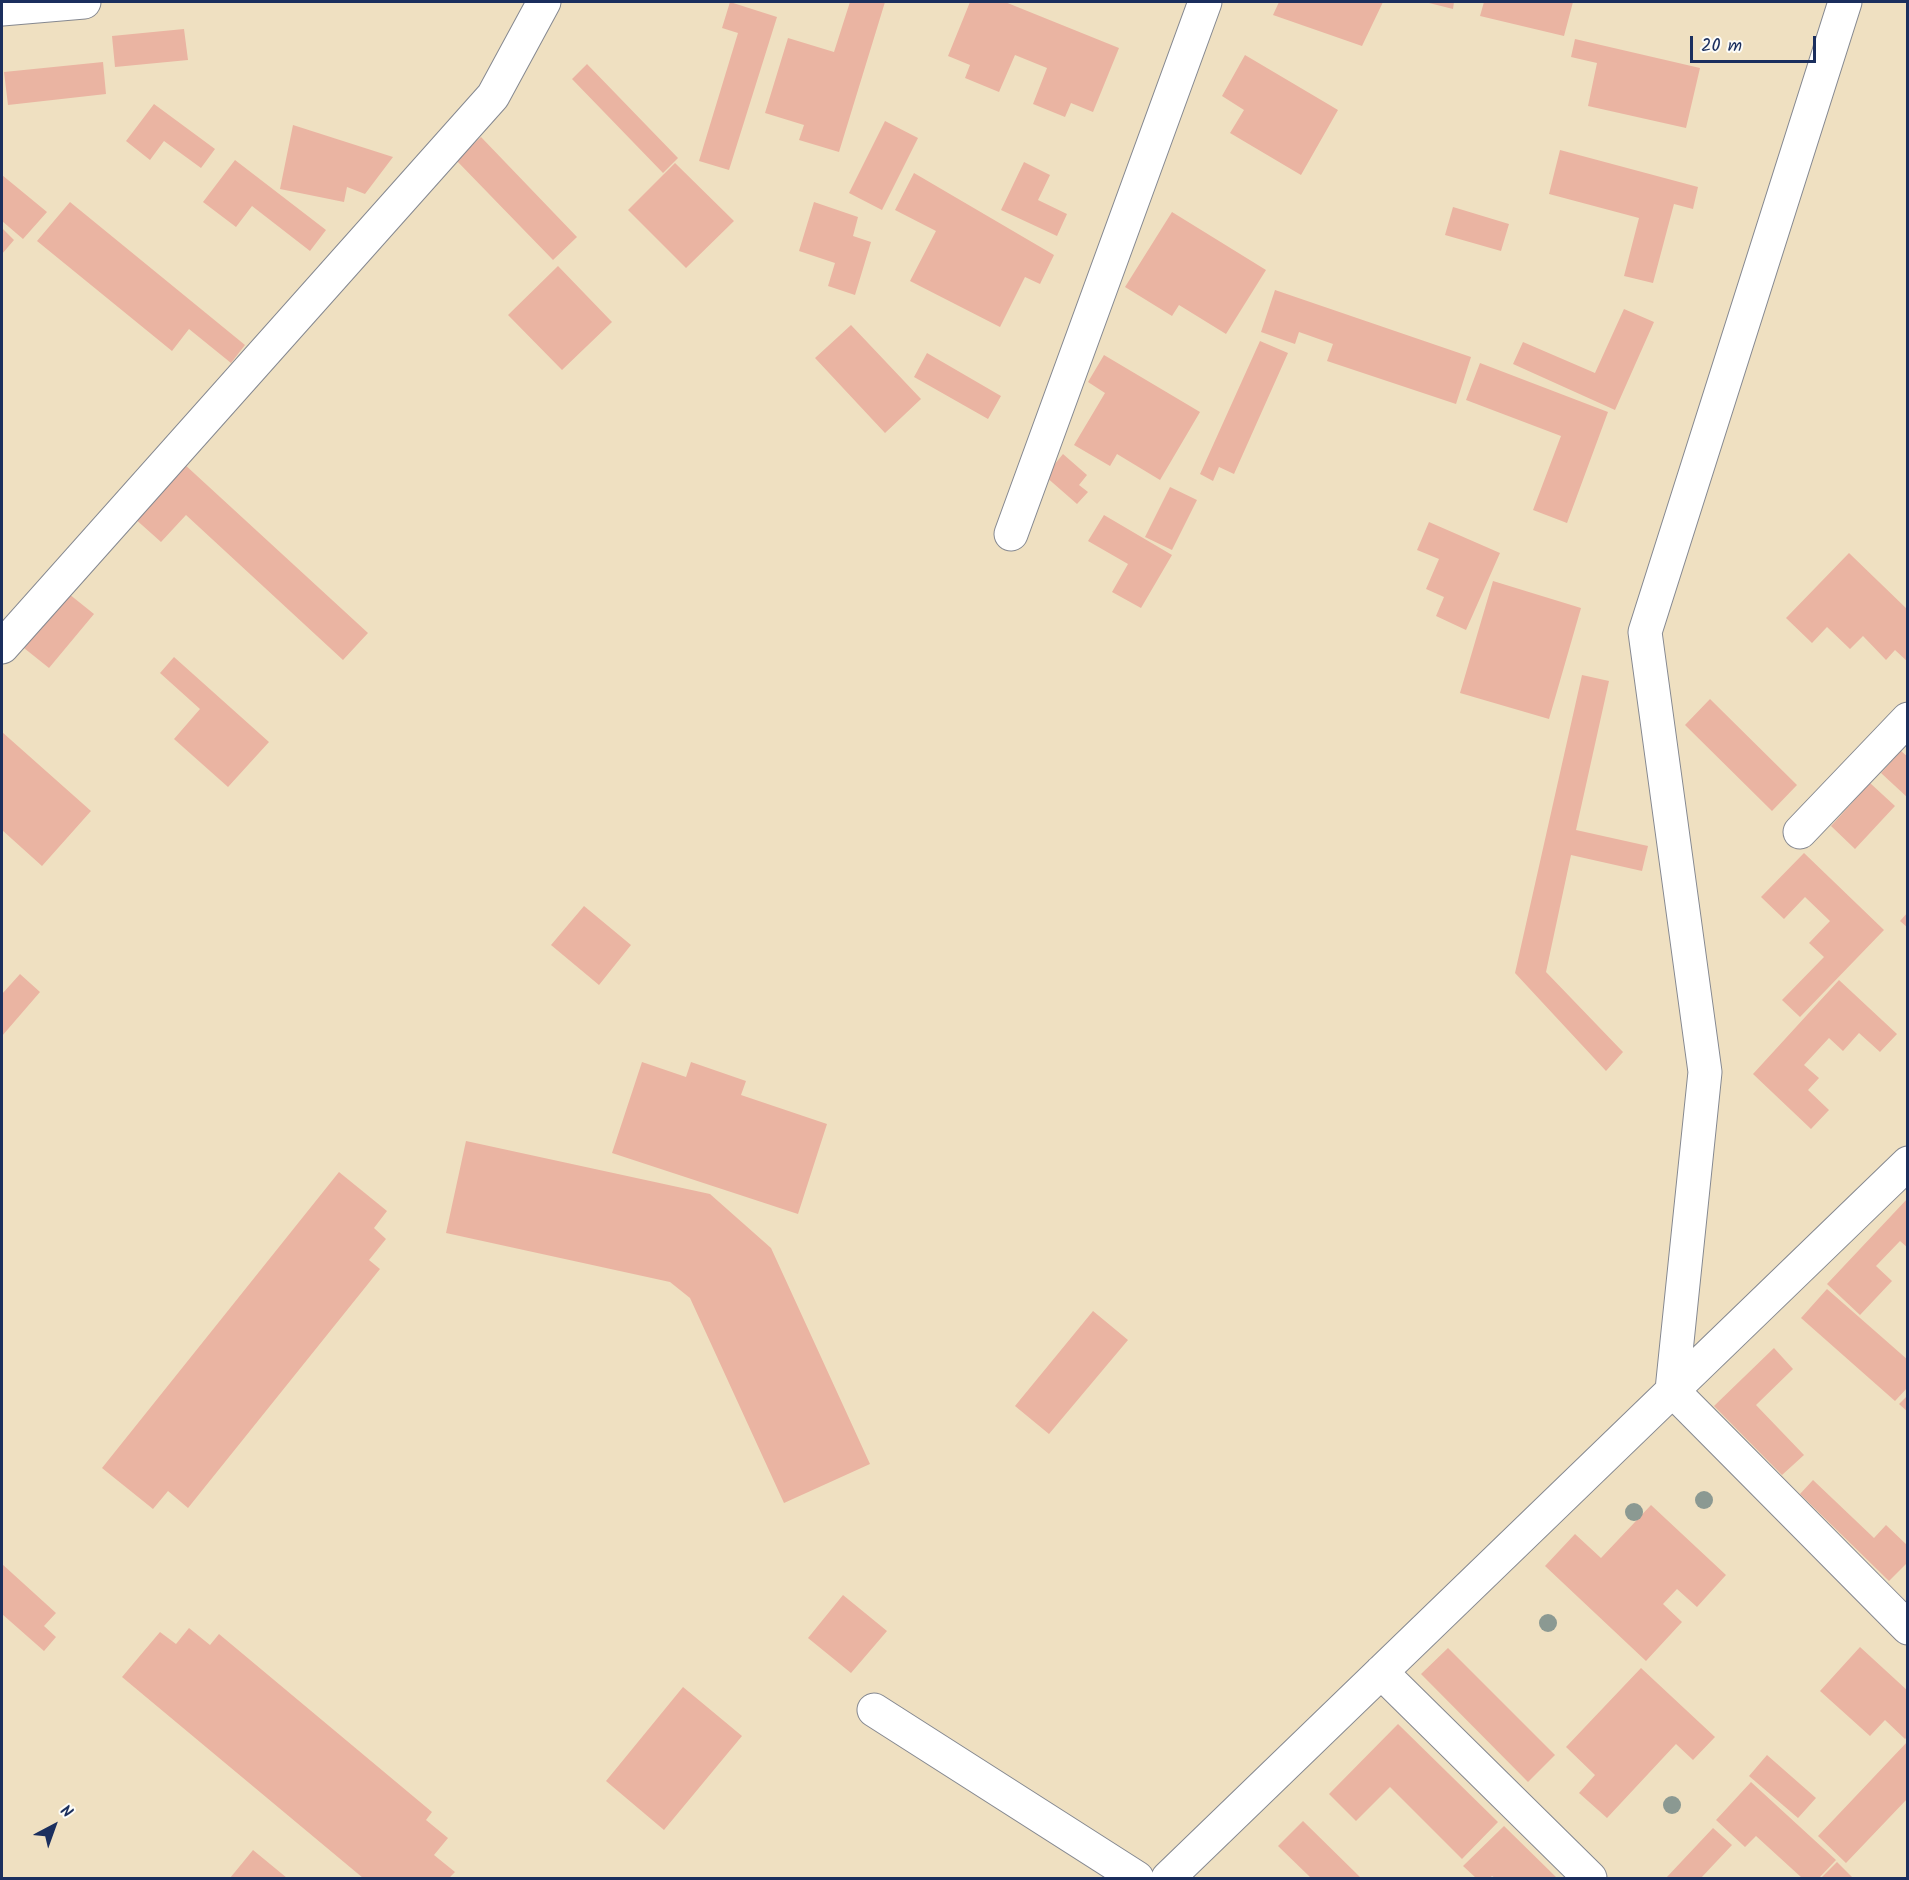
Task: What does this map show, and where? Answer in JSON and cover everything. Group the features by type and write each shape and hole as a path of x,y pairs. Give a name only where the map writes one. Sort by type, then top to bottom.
{"main road":[{"path":"2,9 84,2"},
{"path":"2,646 494,96 544,2"},
{"path":"1011,534 1205,2"},
{"path":"1672,1390 1705,1072 1646,632 1845,2"},
{"path":"1800,832 1908,719"},
{"path":"1168,1878 1908,1163"},
{"path":"1672,1390 1908,1628"},
{"path":"1381,1672 1590,1878"},
{"path":"874,1710 1137,1878"}],"building":[{"path":"730,2 777,17 729,170 699,161 738,33 722,28"},
{"path":"850,2 885,2 839,152 799,140 804,125 765,113 788,38 834,52"},
{"path":"970,2 1005,2 1119,48 1093,112 1071,103 1065,117 1033,104 1047,68 1015,55 999,92 965,78 970,65 948,56"},
{"path":"1279,2 1383,2 1362,46 1273,15"},
{"path":"1425,2 1454,2 1453,9"},
{"path":"1484,2 1573,2 1564,36 1480,16"},
{"path":"184,29 188,60 115,67 112,36"},
{"path":"1575,39 1700,68 1686,128 1588,106 1597,63 1571,57"},
{"path":"1245,55 1338,110 1301,175 1230,133 1244,110 1222,96"},
{"path":"103,62 106,94 8,105 4,72"},
{"path":"587,64 678,158 663,173 572,79"},
{"path":"154,104 215,149 201,168 164,141 150,160 126,141"},
{"path":"885,121 918,138 882,210 849,193"},
{"path":"293,125 393,157 365,194 347,187 344,202 280,189"},
{"path":"481,137 577,237 553,260 456,160"},
{"path":"1560,150 1698,187 1693,209 1674,204 1653,283 1624,276 1639,218 1549,194"},
{"path":"235,160 326,230 310,251 252,206 236,227 203,202"},
{"path":"1024,162 1050,175 1038,200 1067,214 1057,236 1001,210"},
{"path":"675,163 734,221 686,268 628,210"},
{"path":"914,173 1054,255 1040,284 1025,277 1000,327 910,281 936,231 895,210"},
{"path":"2,175 47,212 23,239 2,221"},
{"path":"70,202 245,345 231,363 189,329 172,351 37,241"},
{"path":"814,202 858,217 853,236 871,242 855,295 828,286 835,263 799,251"},
{"path":"1453,207 1509,224 1501,251 1445,235"},
{"path":"1172,212 1266,270 1226,334 1179,305 1172,316 1125,287"},
{"path":"2,228 14,240 2,254"},
{"path":"558,266 612,322 562,370 508,315"},
{"path":"1275,290 1471,357 1456,404 1327,361 1333,344 1299,332 1295,344 1261,332"},
{"path":"1624,309 1654,322 1615,410 1513,364 1523,342 1595,373"},
{"path":"851,325 921,399 885,433 815,358"},
{"path":"1260,341 1288,353 1234,474 1219,467 1213,481 1200,474"},
{"path":"927,353 1001,396 988,419 914,377"},
{"path":"1104,355 1200,412 1160,480 1117,454 1110,466 1074,445 1105,393 1088,382"},
{"path":"1480,363 1608,412 1567,523 1533,510 1561,436 1466,400"},
{"path":"1063,454 1087,475 1079,485 1088,492 1077,504 1045,476"},
{"path":"183,463 368,633 343,660 186,515 161,542 133,517"},
{"path":"1170,487 1197,500 1172,550 1145,537"},
{"path":"1104,515 1172,555 1141,608 1112,592 1128,564 1088,541"},
{"path":"1429,522 1500,553 1466,630 1436,616 1444,597 1426,589 1439,559 1417,550"},
{"path":"1849,553 1908,610 1908,662 1895,650 1886,660 1863,636 1850,649 1827,627 1812,643 1786,618"},
{"path":"1493,581 1581,608 1549,719 1460,693"},
{"path":"69,594 94,614 49,668 24,648"},
{"path":"174,657 269,742 228,787 174,739 200,709 160,673"},
{"path":"1582,675 1609,681 1576,830 1648,846 1642,871 1571,855 1546,972 1623,1052 1606,1071 1515,973"},
{"path":"1710,699 1797,785 1772,811 1685,725"},
{"path":"2,732 91,811 42,866 2,830"},
{"path":"1901,751 1908,757 1908,798 1881,773"},
{"path":"1870,783 1895,806 1855,849 1831,826"},
{"path":"1804,853 1884,930 1800,1017 1782,1000 1824,957 1809,943 1830,921 1805,897 1784,919 1761,897"},
{"path":"584,906 631,945 599,985 551,945"},
{"path":"1908,912 1908,928 1900,921"},
{"path":"20,974 40,992 2,1036 2,994"},
{"path":"1839,980 1897,1034 1880,1052 1859,1033 1843,1051 1829,1038 1804,1065 1819,1078 1808,1090 1829,1110 1811,1129 1753,1074"},
{"path":"642,1062 686,1077 691,1062 746,1081 741,1095 827,1124 798,1214 612,1153"},
{"path":"466,1141 710,1194 771,1248 870,1464 784,1503 690,1298 670,1282 446,1233"},
{"path":"339,1172 387,1211 374,1228 386,1239 369,1260 380,1269 188,1508 168,1491 153,1509 102,1468"},
{"path":"1908,1198 1908,1248 1900,1241 1876,1266 1892,1281 1860,1315 1827,1284"},
{"path":"1827,1289 1908,1360 1908,1387 1895,1401 1801,1318"},
{"path":"1093,1311 1128,1340 1049,1434 1015,1406"},
{"path":"1774,1348 1793,1369 1756,1405 1804,1455 1782,1475 1714,1406"},
{"path":"1908,1395 1908,1412 1899,1404"},
{"path":"1813,1480 1874,1538 1886,1525 1908,1546 1908,1562 1889,1581 1800,1494"},
{"path":"1651,1505 1726,1575 1697,1607 1677,1589 1663,1604 1682,1622 1646,1661 1545,1566 1575,1534 1601,1558"},
{"path":"2,1564 56,1613 44,1626 56,1637 44,1651 2,1614"},
{"path":"843,1595 887,1631 851,1673 808,1638"},
{"path":"189,1628 210,1645 219,1634 432,1812 426,1820 448,1838 434,1855 455,1872 449,1878 363,1878 122,1677 160,1632 176,1644"},
{"path":"1860,1647 1908,1691 1908,1736 1905,1739 1885,1720 1870,1736 1820,1691"},
{"path":"1448,1648 1555,1755 1528,1782 1421,1674"},
{"path":"1641,1668 1715,1737 1693,1760 1676,1744 1607,1818 1579,1793 1595,1775 1566,1747"},
{"path":"683,1687 742,1736 664,1830 606,1781"},
{"path":"1398,1724 1498,1822 1462,1859 1390,1787 1356,1821 1329,1794"},
{"path":"1908,1741 1908,1798 1846,1863 1818,1836"},
{"path":"1767,1755 1816,1798 1798,1818 1749,1776"},
{"path":"1751,1782 1836,1860 1819,1878 1802,1878 1756,1836 1745,1847 1716,1820"},
{"path":"1303,1821 1361,1878 1311,1878 1278,1846"},
{"path":"1504,1826 1557,1878 1495,1878 1492,1876 1476,1878 1463,1866"},
{"path":"1713,1828 1732,1845 1701,1878 1666,1878"},
{"path":"253,1850 287,1878 230,1878"},
{"path":"1837,1862 1853,1878 1821,1878"}]}
